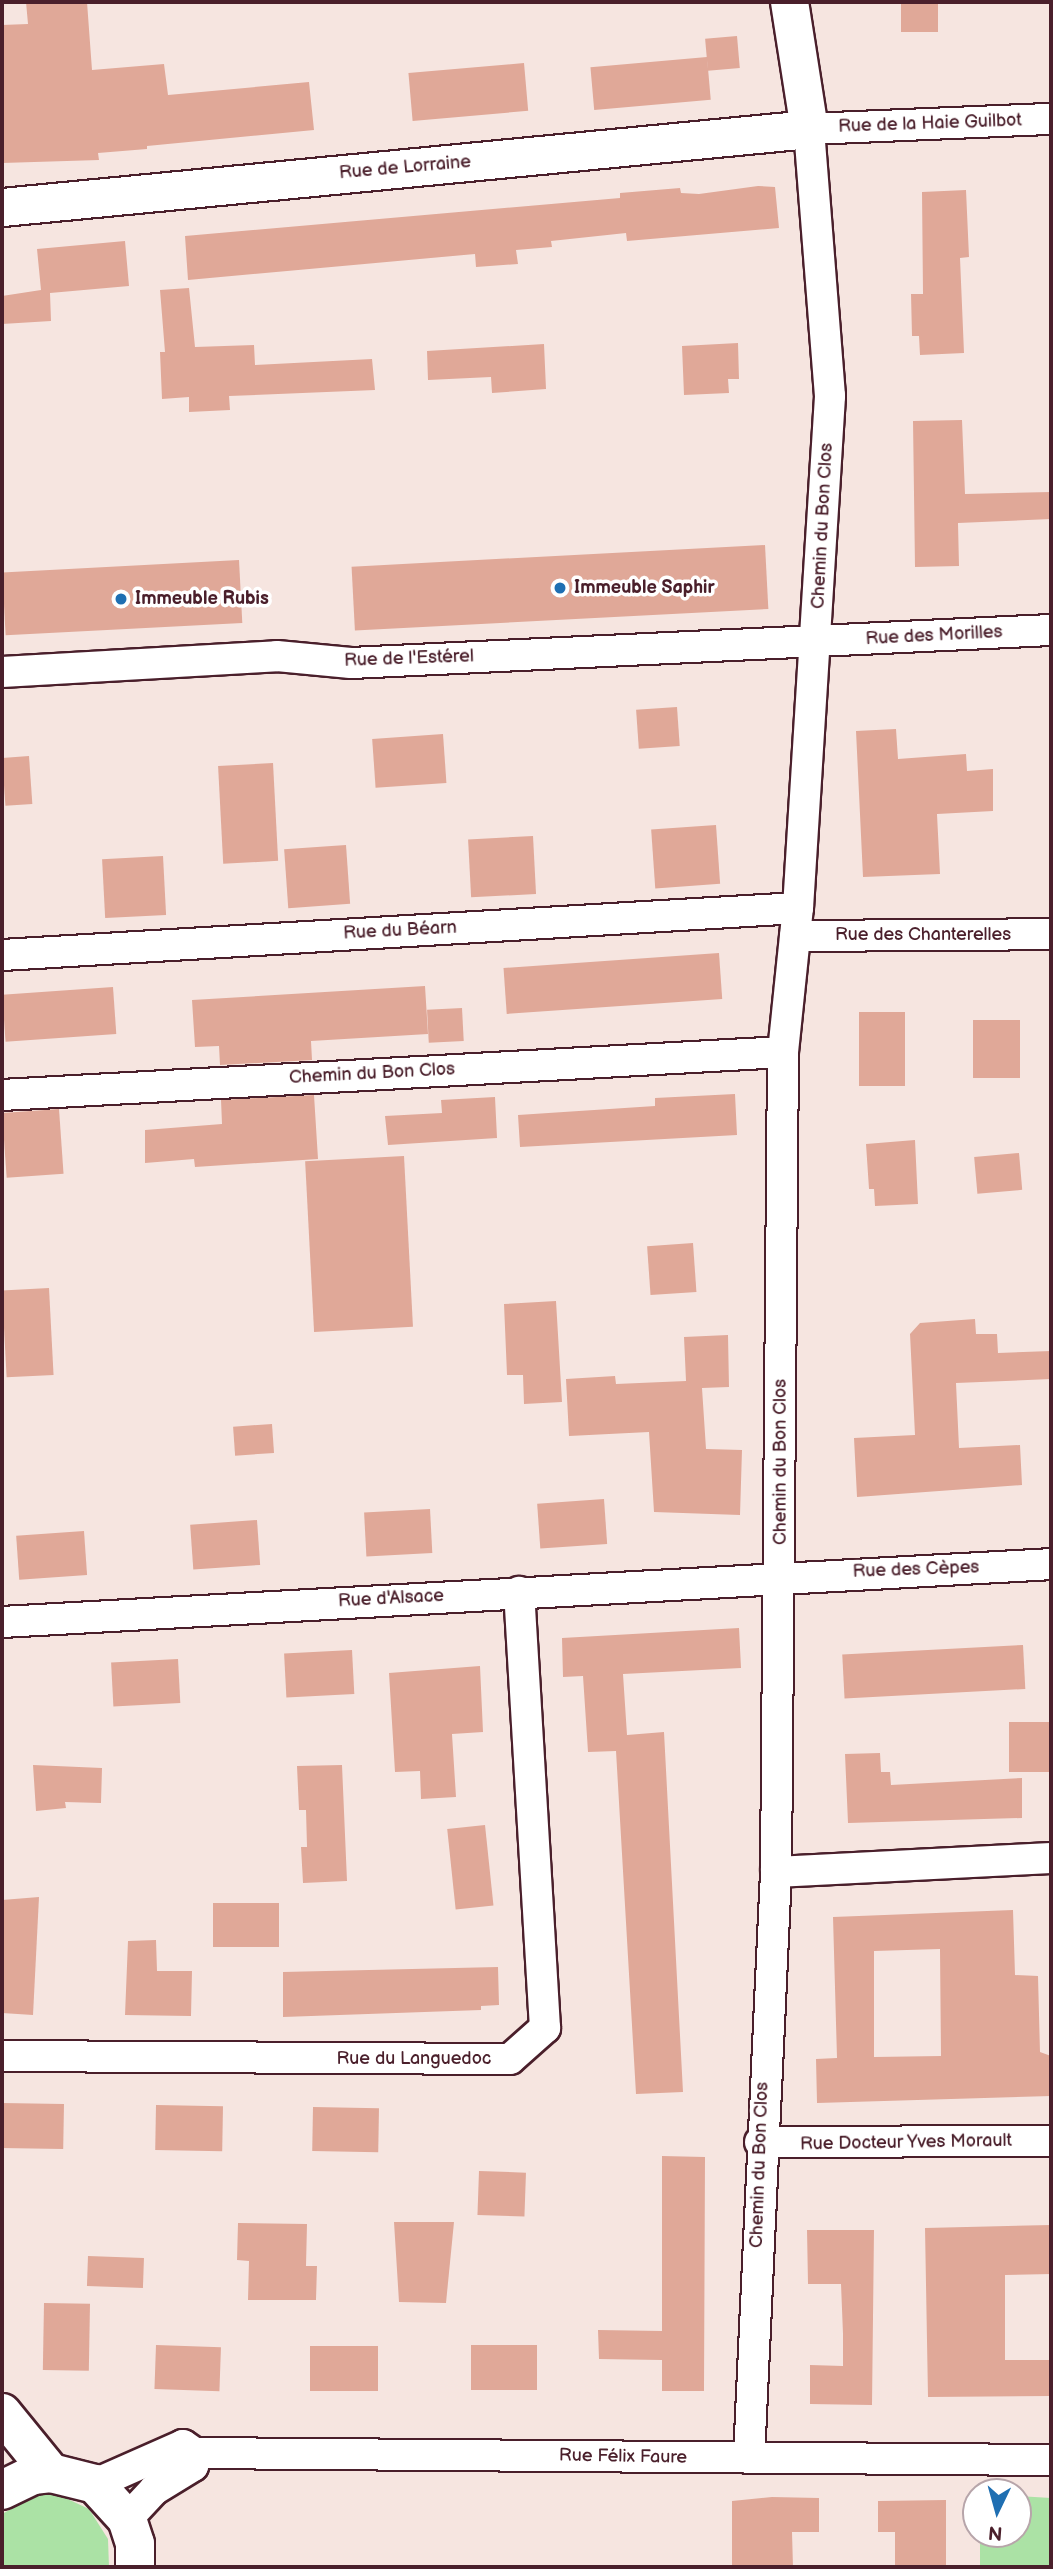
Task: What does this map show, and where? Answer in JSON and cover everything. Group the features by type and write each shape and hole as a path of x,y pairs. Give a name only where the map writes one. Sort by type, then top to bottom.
{"main road":[{"path":"2,2413 51,2473"},
{"path":"2,2490 33,2475 51,2473 95,2484 127,2519 135,2544 135,2567"}],"street":[{"name":"Chemin du Bon Clos","path":"750,2458 760,2142 776,1872 781,1576 783,1052 796,922 830,396 809,129 789,2"},
{"name":"Rue de la Haie Guilbot","path":"809,129 1051,119"},
{"name":"Rue de Lorraine","path":"2,207 809,129"},
{"name":"Rue des Morilles","path":"816,642 1051,630"},
{"name":"Rue de l'Estérel","path":"2,672 277,656 351,663 816,642"},
{"name":"Rue des Chanterelles","path":"796,922 1051,934"},
{"name":"Rue du Béarn","path":"2,954 796,922"},
{"name":"Chemin du Bon Clos","path":"2,1095 783,1052"},
{"name":"Rue des Cèpes","path":"781,1576 1051,1564"},
{"name":"Rue d'Alsace","path":"2,1622 781,1576"},
{"name":"Rue du Languedoc","path":"2,2056 510,2059 545,2028 519,1592"},
{"path":"776,1872 1051,1858"},
{"name":"Rue Docteur Yves Morault","path":"760,2142 1051,2141"},
{"name":"Rue Félix Faure","path":"95,2484 183,2445 195,2453 1051,2460"},
{"path":"127,2519 154,2490 193,2466 195,2453"}],"green space":[{"path":"39,2494 57,2494 89,2509 108,2539 109,2567 2,2567 2,2514"},
{"path":"1032,2497 1051,2498 1051,2567 980,2567 980,2548 1032,2548"}],"building":[{"path":"26,2 87,2 92,70 164,64 168,95 309,82 314,130 147,146 147,149 98,153 99,160 2,163 2,25 28,24"},
{"path":"901,2 938,2 938,32 901,32"},
{"path":"737,36 740,68 708,71 705,39"},
{"path":"707,57 711,100 594,110 590,67"},
{"path":"524,63 528,111 413,121 408,73"},
{"path":"758,186 775,187 779,228 627,241 626,233 551,241 552,247 516,250 518,264 476,267 475,254 188,280 185,236 620,198 620,193 680,188 681,193 699,194"},
{"path":"966,190 969,257 960,258 964,353 920,355 919,336 912,336 911,294 923,294 922,192"},
{"path":"125,241 129,286 50,293 51,321 2,324 2,296 41,290 37,249"},
{"path":"189,288 195,347 254,345 255,365 372,359 375,390 229,396 230,410 189,412 189,397 162,399 160,352 165,352 160,290"},
{"path":"738,343 739,379 728,379 729,393 684,395 682,346"},
{"path":"544,344 546,389 492,393 491,377 428,380 427,351"},
{"path":"962,420 965,494 1051,492 1051,519 958,523 959,566 915,567 913,421"},
{"name":"Immeuble Saphir","path":"765,545 768,609 355,631 352,567"},
{"name":"Immeuble Rubis","path":"239,560 242,623 6,635 2,572"},
{"path":"677,707 680,746 639,749 636,710"},
{"path":"896,729 898,759 966,754 967,771 993,769 993,811 937,814 940,874 863,877 856,731"},
{"path":"443,734 446,783 376,788 372,739"},
{"path":"29,756 32,804 5,806 2,758"},
{"path":"273,763 278,861 223,864 218,766"},
{"path":"716,825 720,884 655,888 651,830"},
{"path":"533,836 536,894 471,897 468,839"},
{"path":"346,845 350,904 288,908 284,849"},
{"path":"163,856 166,915 105,918 102,859"},
{"path":"719,953 722,999 507,1014 504,968"},
{"path":"425,986 428,1034 311,1041 312,1060 220,1065 219,1046 195,1047 192,1000"},
{"path":"113,987 116,1034 6,1042 2,995"},
{"path":"462,1008 464,1041 429,1043 427,1010"},
{"path":"859,1012 905,1012 905,1086 859,1086"},
{"path":"973,1020 1020,1020 1020,1078 973,1078"},
{"path":"735,1094 737,1135 520,1147 518,1115 655,1106 655,1098"},
{"path":"314,1095 318,1159 195,1167 194,1159 145,1163 145,1130 222,1124 221,1100"},
{"path":"495,1097 497,1138 388,1145 385,1116 442,1113 441,1100"},
{"path":"59,1109 64,1174 7,1178 2,1113"},
{"path":"915,1140 918,1204 875,1206 874,1189 869,1189 866,1144"},
{"path":"1019,1153 1022,1190 977,1194 974,1157"},
{"path":"404,1156 413,1327 314,1332 305,1161"},
{"path":"693,1243 696,1292 651,1295 647,1246"},
{"path":"49,1288 54,1375 7,1377 2,1290"},
{"path":"556,1301 562,1402 524,1404 523,1375 507,1375 504,1304"},
{"path":"975,1319 976,1334 997,1334 998,1353 1051,1351 1051,1379 956,1383 959,1448 1020,1445 1022,1485 857,1497 854,1438 915,1435 910,1334 920,1323"},
{"path":"728,1335 729,1387 702,1388 706,1449 742,1450 740,1515 654,1512 649,1432 569,1436 566,1379 615,1376 616,1384 686,1381 684,1337"},
{"path":"272,1424 274,1453 235,1456 233,1427"},
{"path":"604,1499 607,1544 540,1549 537,1504"},
{"path":"430,1509 432,1553 366,1556 364,1512"},
{"path":"257,1520 260,1565 193,1570 190,1525"},
{"path":"84,1531 87,1575 19,1580 16,1536"},
{"path":"739,1628 741,1668 623,1674 627,1735 664,1732 683,2092 636,2094 616,1751 588,1752 583,1676 563,1677 562,1638"},
{"path":"1023,1645 1025,1689 845,1698 842,1654"},
{"path":"352,1650 354,1694 286,1697 284,1654"},
{"path":"178,1659 180,1703 113,1706 111,1663"},
{"path":"480,1666 483,1732 452,1734 456,1797 421,1799 420,1771 395,1772 389,1673"},
{"path":"1009,1722 1051,1722 1051,1772 1009,1772"},
{"path":"880,1753 881,1772 890,1772 891,1785 1022,1778 1022,1818 848,1823 845,1754"},
{"path":"33,1765 102,1768 101,1803 65,1802 66,1808 36,1811"},
{"path":"342,1765 347,1881 303,1883 301,1847 307,1847 306,1810 299,1810 297,1766"},
{"path":"485,1825 493,1906 456,1910 447,1829"},
{"path":"39,1897 33,2015 2,2013 2,1900"},
{"path":"213,1903 279,1903 279,1947 213,1947"},
{"path":"1013,1910 1015,1975 1038,1976 1040,2052 1051,2056 1051,2096 817,2103 816,2059 837,2058 833,1917","holes":["940,1949 941,2056 874,2057 874,1951"]},
{"path":"156,1940 157,1971 192,1971 191,2016 125,2015 128,1941"},
{"path":"498,1967 499,2005 481,2006 481,2010 283,2017 283,1972"},
{"path":"2,2103 64,2104 63,2149 2,2148"},
{"path":"156,2105 223,2106 222,2151 155,2150"},
{"path":"313,2107 379,2108 378,2152 312,2151"},
{"path":"662,2156 705,2157 704,2391 662,2391 662,2360 599,2359 598,2330 662,2331"},
{"path":"479,2171 526,2173 524,2217 477,2215"},
{"path":"394,2222 454,2222 446,2303 399,2302"},
{"path":"238,2223 307,2224 306,2266 317,2266 316,2300 248,2300 249,2261 237,2260"},
{"path":"1051,2225 1051,2274 1005,2275 1005,2360 1051,2360 1051,2396 928,2397 925,2228"},
{"path":"807,2230 874,2230 872,2405 810,2404 810,2365 843,2366 843,2334 841,2284 808,2284"},
{"path":"88,2256 144,2258 143,2288 87,2286"},
{"path":"44,2303 90,2304 89,2371 43,2370"},
{"path":"156,2345 221,2347 219,2391 154,2389"},
{"path":"471,2345 537,2345 537,2390 471,2390"},
{"path":"310,2346 378,2346 378,2391 310,2391"},
{"path":"772,2497 819,2498 819,2532 792,2532 793,2567 732,2567 732,2501"},
{"path":"946,2500 946,2567 895,2567 895,2532 878,2532 878,2501"}],"place":[{"name":"Immeuble Saphir","path":"560,588"},
{"name":"Immeuble Rubis","path":"121,599"}]}
